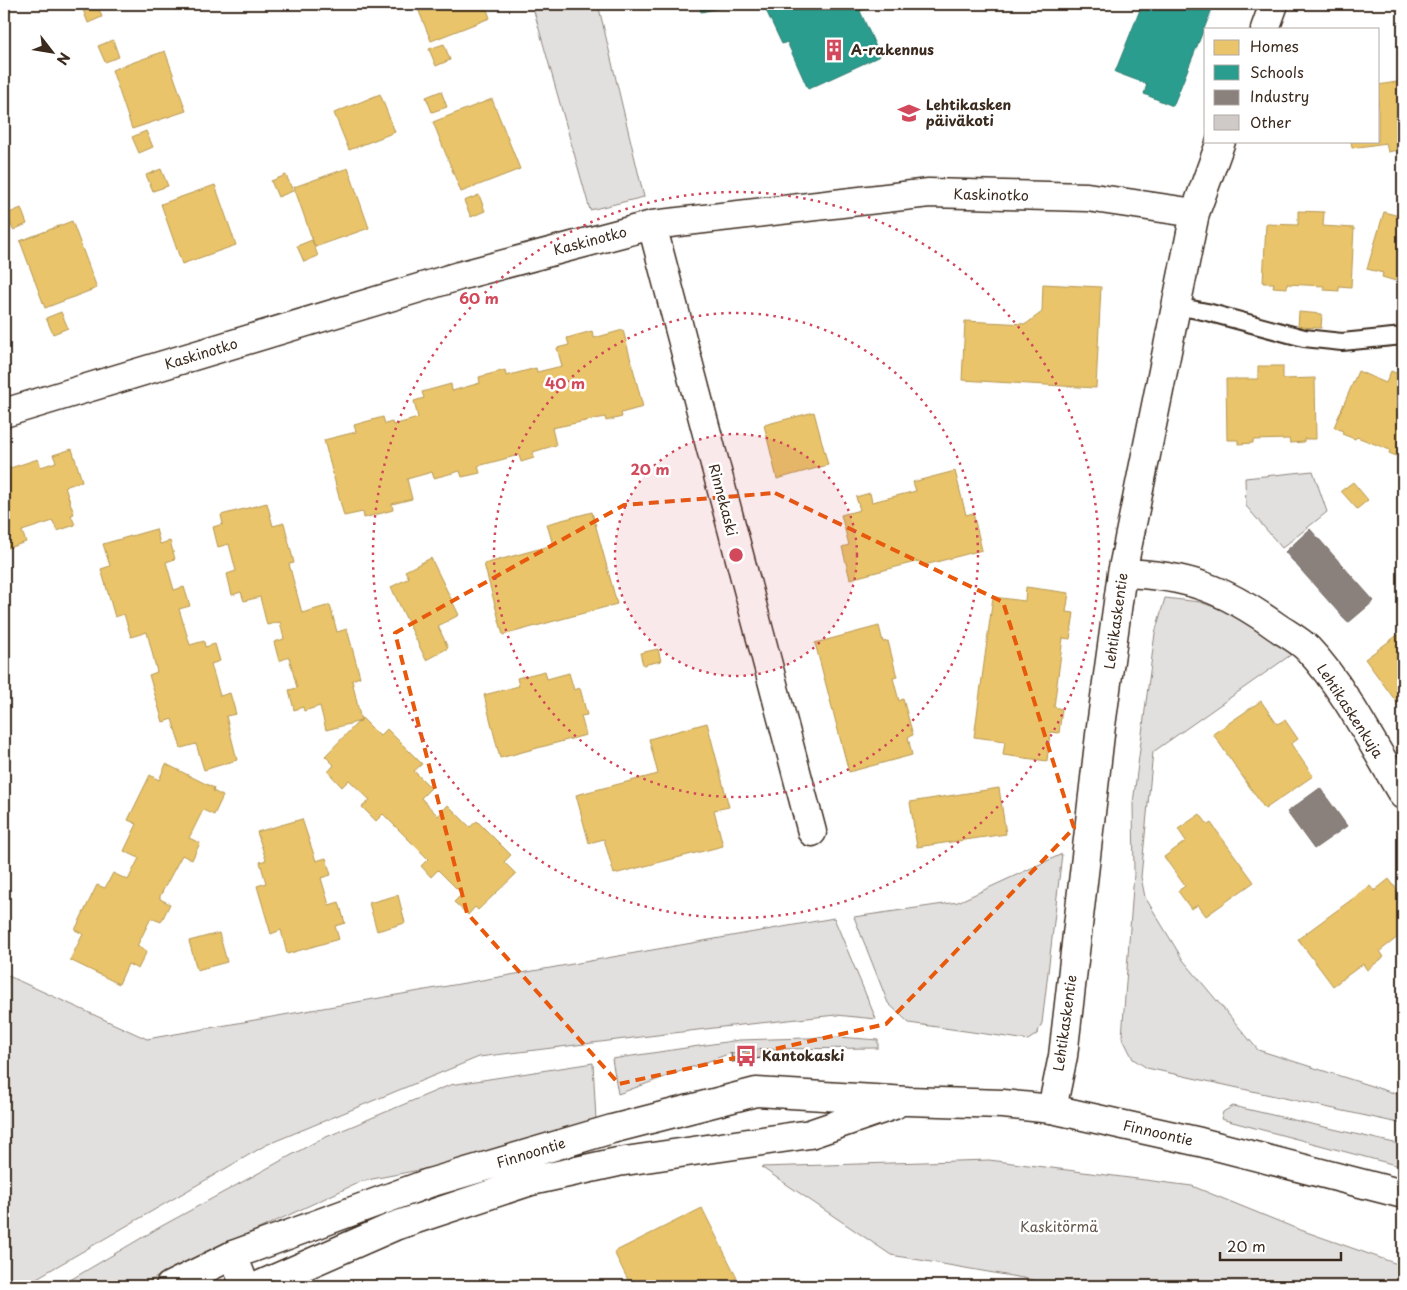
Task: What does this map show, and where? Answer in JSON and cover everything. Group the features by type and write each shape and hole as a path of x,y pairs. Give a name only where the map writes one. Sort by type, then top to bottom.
{"street":[{"path":"1265,28 1274,4"},
{"name":"Lehtikaskentie","path":"1052,1109 1063,1056 1101,726 1122,573 1195,213 1221,142"},
{"name":"Kaskinotko","path":"4,413 450,278 652,225 930,193 1087,196 1195,213"},
{"name":"Rinnekaski","path":"652,225 812,832"},
{"name":"Lehtikaskenkuja","path":"1122,573 1154,574 1204,585 1246,605 1307,648 1342,694 1403,795"},
{"name":"Finnoontie","path":"170,1286 233,1256 429,1183 612,1128 756,1092 908,1101 1003,1104 1052,1109 1200,1142 1403,1194"},
{"name":"Finnoontie","path":"258,1286 395,1226 531,1181 618,1162 810,1134 908,1101"},
{"path":"233,1256 245,1286"}],"lane":[{"path":"1176,306 1207,312 1304,338 1342,342 1403,336"}],"highlighted area":[{"path":"775,493 1003,602 1074,828 886,1024 619,1084 467,913 395,633 624,505"}],"green space":[{"path":"532,4 598,4 644,197 590,210"},
{"path":"1313,471 1327,512 1282,548 1246,506 1245,478"},
{"path":"1165,598 1200,602 1250,620 1292,654 1153,752 1141,877 1145,897 1183,960 1258,1050 1403,1096 1403,1124 1147,1068 1133,1059 1122,1037 1134,874 1133,803 1155,633"},
{"path":"1062,854 1042,1023 1037,1034 1028,1040 909,1023 888,1003 854,917 958,902"},
{"path":"834,918 876,1019 836,1015 479,1057 266,1145 23,1286 4,1286 4,974 147,1039"},
{"path":"839,1037 878,1040 878,1048 761,1049 731,1053 618,1094 612,1059 739,1040"},
{"path":"593,1063 596,1120 492,1156 362,1181 162,1274 142,1286 60,1286 160,1227 319,1140 450,1085"},
{"path":"1233,1106 1403,1145 1403,1167 1221,1119 1223,1112"},
{"name":"Kaskitörmä","path":"989,1160 1192,1186 1295,1228 1403,1266 1403,1286 1045,1286 1034,1280 891,1255 761,1167"}],"building: Homes":[{"path":"89,4 97,4 102,17 88,23 82,7"},
{"path":"416,4 485,4 490,18 431,41"},
{"path":"113,40 119,57 105,62 98,46"},
{"path":"444,44 450,60 436,66 429,49"},
{"path":"165,51 186,111 132,129 112,70"},
{"path":"1403,81 1403,149 1388,152 1386,143 1352,148 1351,142 1380,142 1380,85"},
{"path":"441,91 447,107 432,112 426,97"},
{"path":"380,94 395,132 349,150 334,113"},
{"path":"492,99 520,169 461,192 433,122"},
{"path":"146,131 153,147 139,153 132,137"},
{"path":"348,168 369,228 315,247 294,187"},
{"path":"161,169 168,186 153,191 146,175"},
{"path":"286,175 293,191 278,197 271,181"},
{"path":"215,185 236,245 182,264 161,204"},
{"path":"479,195 485,211 471,217 464,201"},
{"path":"21,208 27,224 13,230 7,214"},
{"path":"1298,211 1324,212 1323,226 1354,228 1351,287 1339,286 1339,291 1324,290 1324,286 1287,284 1287,288 1273,287 1274,283 1263,283 1266,224 1298,225"},
{"path":"1384,212 1403,217 1403,279 1397,277 1396,281 1382,277 1383,273 1367,269"},
{"path":"72,221 97,288 45,308 20,241"},
{"path":"312,240 318,256 304,262 297,246"},
{"path":"1043,284 1101,287 1096,388 962,380 965,321 1026,324 1042,312"},
{"path":"61,312 68,328 53,334 46,318"},
{"path":"1299,312 1322,314 1321,328 1298,327"},
{"path":"623,330 643,407 621,413 622,417 606,421 605,417 552,428 556,445 533,452 534,458 521,462 519,455 478,466 480,473 462,477 460,471 434,478 432,472 407,479 412,499 392,504 393,510 364,518 363,512 344,516 324,440 356,432 354,425 383,417 385,424 392,422 393,425 418,418 414,401 424,398 422,392 451,384 452,391 480,383 479,377 505,370 506,376 536,368 537,372 562,366 557,348 569,345 567,338 592,331 594,338"},
{"path":"1258,366 1283,366 1283,379 1315,378 1316,439 1304,439 1304,442 1290,443 1289,439 1253,440 1253,443 1238,444 1238,440 1227,440 1226,379 1258,379"},
{"path":"1358,371 1386,383 1391,371 1403,376 1403,456 1401,458 1389,453 1390,450 1357,437 1355,439 1342,434 1343,431 1334,427"},
{"path":"814,412 828,465 777,479 764,425"},
{"path":"72,449 82,481 65,487 74,514 71,515 75,525 57,531 53,521 22,531 26,542 8,548 4,537 4,470 38,459 41,467 56,462 53,455"},
{"path":"955,471 966,515 973,513 982,550 921,566 919,561 850,579 842,547 849,545 841,515 860,510 856,497 870,493 872,502 916,491 913,482"},
{"path":"1353,482 1368,500 1357,509 1341,491"},
{"path":"267,503 273,526 284,523 294,563 289,564 302,613 330,605 337,632 347,629 360,677 352,680 361,721 326,730 320,706 304,711 303,707 294,710 289,690 297,688 289,657 279,661 274,642 284,639 280,622 267,625 260,597 244,601 241,592 232,595 227,574 236,571 229,544 218,547 213,527 223,524 221,515"},
{"path":"592,512 617,604 503,635 484,564 553,545 547,524"},
{"path":"156,529 160,544 170,541 175,559 166,562 174,590 184,587 190,606 179,609 190,645 204,641 205,647 215,644 220,661 211,664 220,696 230,693 236,714 226,716 237,760 204,770 196,744 181,748 172,719 163,722 149,675 157,672 147,632 131,637 124,614 115,617 101,569 110,566 103,544"},
{"path":"431,558 459,615 438,626 448,648 426,660 391,587 409,578 405,571"},
{"path":"1026,587 1069,593 1066,612 1074,613 1070,639 1063,638 1054,707 1062,709 1059,733 1050,732 1047,761 1003,755 1005,741 974,737 993,597 1025,601"},
{"path":"879,626 883,642 888,641 897,677 893,678 899,701 903,699 913,735 908,737 912,755 849,772 815,643"},
{"path":"1403,631 1403,711 1365,659"},
{"path":"658,649 661,661 643,665 640,653"},
{"path":"545,671 547,679 569,673 574,690 580,688 587,715 581,716 586,735 500,758 484,695 519,686 517,678"},
{"path":"1261,701 1277,724 1285,720 1298,739 1291,744 1313,776 1265,809 1213,734"},
{"path":"362,718 380,736 387,729 422,764 414,771 431,788 421,798 438,816 448,805 470,827 477,821 511,855 504,862 516,874 478,910 475,907 468,915 454,902 462,894 438,870 431,877 421,866 428,859 383,814 376,821 362,807 370,800 349,780 342,787 328,772 334,765 325,756"},
{"path":"707,723 729,807 714,810 723,846 614,874 604,839 589,843 576,795 658,774 649,739"},
{"path":"166,764 214,788 213,791 223,796 214,815 203,810 189,838 200,843 192,860 182,855 160,896 160,899 170,904 161,922 151,918 137,946 147,951 138,969 128,964 119,984 70,960 83,934 75,930 97,885 105,888 113,873 128,880 139,858 124,851 137,824 128,820 150,775 159,780"},
{"path":"999,788 1006,834 917,847 910,802"},
{"path":"1200,814 1208,825 1211,823 1254,882 1206,916 1198,905 1191,909 1178,891 1185,886 1164,857 1186,841 1178,829"},
{"path":"302,819 316,861 326,858 331,875 321,878 329,905 339,902 345,923 335,926 339,939 287,954 281,930 271,934 257,886 266,883 260,862 266,860 257,832"},
{"path":"1389,879 1403,898 1403,924 1400,926 1403,933 1380,951 1384,957 1367,970 1363,964 1333,986 1298,939 1370,886 1374,891"},
{"path":"398,895 405,923 377,931 369,903"},
{"path":"219,933 227,962 197,970 189,941"},
{"path":"702,1208 737,1278 721,1286 631,1286 614,1252"}],"building: Schools":[{"path":"699,4 723,4 724,7 701,12"},
{"name":"A-rakennus","path":"763,4 877,4 860,11 880,56 808,89 787,42 782,44"},
{"path":"1139,4 1214,4 1173,106 1144,94 1147,84 1115,72 1142,5"}],"building: Industry":[{"path":"1310,529 1374,601 1348,623 1285,552"},
{"path":"1320,788 1347,826 1314,849 1287,812"}],"building: Other":[{"path":"761,1049 762,1058 732,1062 731,1053"}],"place":[{"name":"A-rakennus","path":"834,50"},
{"name":"Lehtikasken päiväkoti","path":"909,113"},
{"name":"Kantokaski","path":"746,1056"}]}
